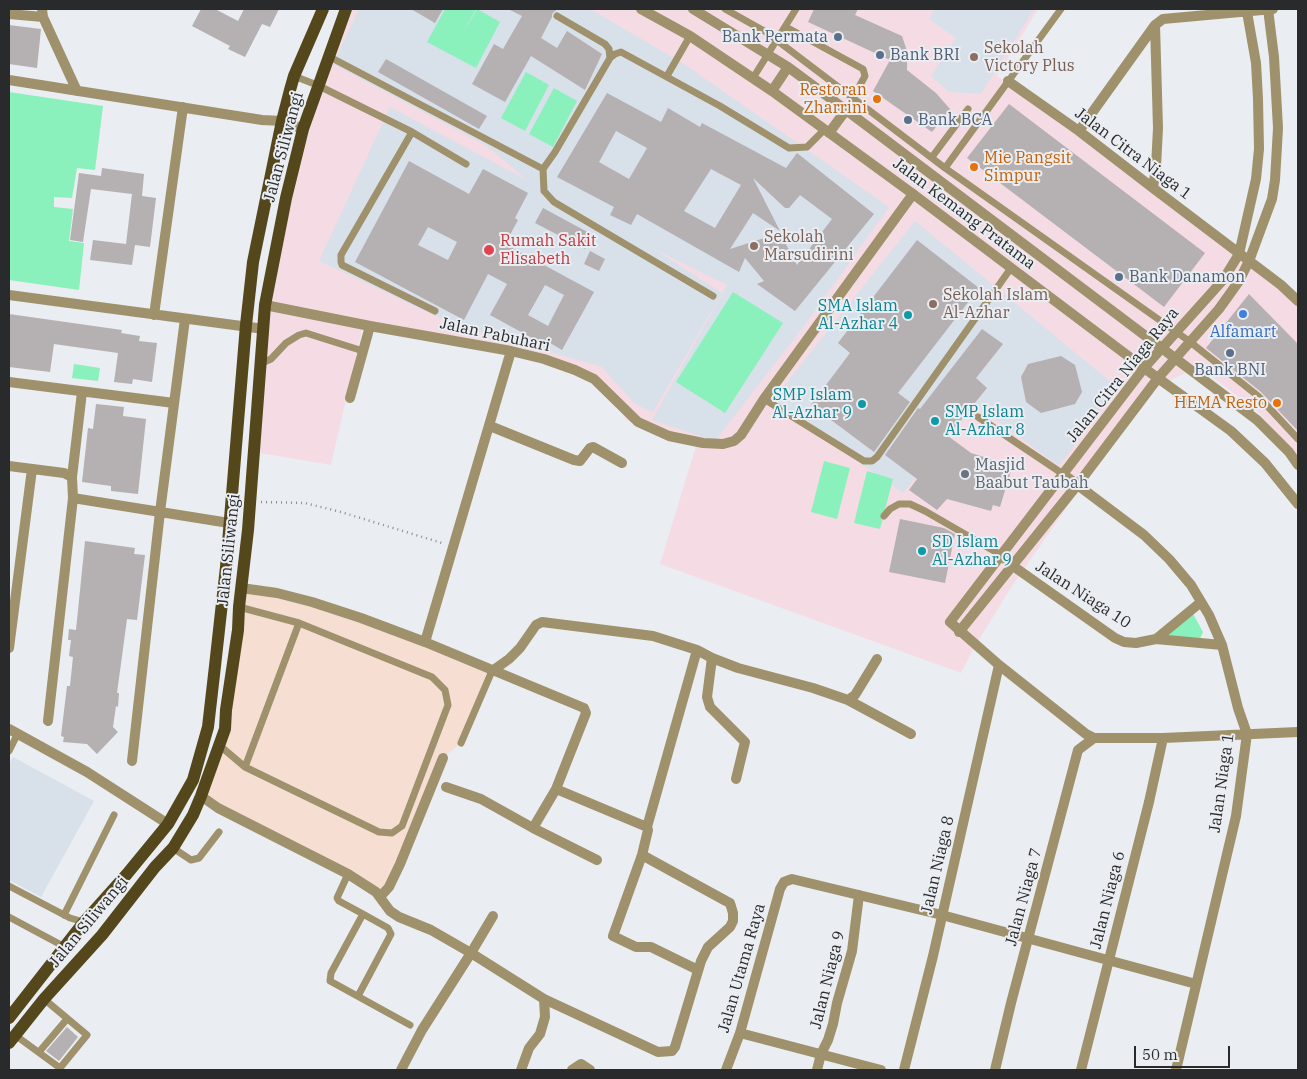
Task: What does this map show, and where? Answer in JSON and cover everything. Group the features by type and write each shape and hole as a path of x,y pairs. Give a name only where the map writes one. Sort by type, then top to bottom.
{"main road":[{"name":"Jalan Siliwangi","path":"9,1018 84,922 168,824 193,780 208,727 225,577 253,262 282,121 294,76 323,9"},
{"name":"Jalan Siliwangi","path":"11,1036 102,935 150,873 173,848 193,815 225,729 238,630 262,363 265,306 286,198 303,130 317,85 346,9"},
{"path":"33,988 44,999"}],"street":[{"name":"Jalan Kemang Pratama","path":"641,9 690,36 772,91 1231,431 1265,463 1298,504"},
{"name":"Jalan Kemang Pratama","path":"693,9 788,67 846,110 1257,420 1298,465"},
{"name":"Jalan Citra Niaga Raya","path":"1245,10 1256,62 1259,149 1255,186 1239,254 1223,280 1144,368 950,622 959,632 1078,484 1158,378 1219,310 1239,281 1249,261 1272,199 1277,159 1278,128 1274,57 1268,9"},
{"path":"1079,131 1155,25 1163,19 1245,10 1273,9"},
{"path":"9,14 43,13 77,91"},
{"path":"1153,188 1158,128 1155,25"},
{"path":"772,91 788,67"},
{"path":"9,80 262,120 282,121 303,130"},
{"name":"Jalan Citra Niaga 1","path":"1008,81 1079,131 1249,261 1298,301"},
{"path":"154,315 183,107"},
{"path":"827,131 846,110"},
{"path":"764,399 913,194"},
{"path":"9,295 185,319 246,325 264,329"},
{"name":"Jalan Pabuhari","path":"265,306 512,351 544,359 594,379 638,422 668,436 703,443 723,444 734,441 741,435 764,399"},
{"path":"132,761 160,512 185,319"},
{"path":"350,398 370,326"},
{"path":"425,642 512,351"},
{"path":"9,383 174,403"},
{"path":"48,721 82,392"},
{"path":"490,426 574,460 580,461 590,448 593,447 622,463"},
{"path":"9,466 64,473 72,477"},
{"path":"9,648 32,469"},
{"name":"Jalan Niaga 1","path":"1063,474 1144,535 1169,559 1191,585 1209,615 1222,645 1238,708 1247,734 1236,816 1176,1070"},
{"path":"72,498 229,523"},
{"name":"Jalan Niaga 10","path":"1001,555 1013,566 1124,642 1136,643 1156,639 1222,645"},
{"path":"241,588 277,593 312,602 425,642 584,708 586,713 556,789 533,828"},
{"path":"1156,639 1201,602"},
{"path":"492,671 510,659 536,625 542,622 653,636 697,650 738,668 813,688 848,700 911,734"},
{"path":"959,632 1086,734 1094,738 1163,738 1298,732"},
{"path":"697,650 647,828 648,833 642,855 613,936 636,947 651,947 698,970"},
{"path":"712,658 708,703 712,710 745,742 736,779"},
{"path":"848,700 855,695 877,659"},
{"name":"Jalan Niaga 8","path":"904,1070 942,915 999,665"},
{"path":"13,731 87,772 168,824"},
{"name":"Jalan Niaga 7","path":"995,1070 1078,750 1094,738"},
{"name":"Jalan Niaga 6","path":"1081,1070 1149,802 1163,738"},
{"path":"380,897 389,887 400,864 444,758"},
{"path":"446,787 481,799 533,828 598,860"},
{"path":"556,789 647,828"},
{"path":"201,796 218,808 348,874 371,888 390,911 399,917 431,930 472,953 544,999 658,1052 668,1052 672,1051 676,1046 698,970 708,947 730,927 733,921 733,913 730,904 642,855"},
{"name":"Jalan Utama Raya","path":"726,1070 740,1033 780,889 784,882 792,880 859,895"},
{"path":"859,895 942,915 1196,984"},
{"name":"Jalan Niaga 9","path":"817,1070 833,1024 850,958 856,930 859,895"},
{"path":"401,1070 422,1030 472,953 493,916"},
{"path":"521,1070 529,1048 540,1034 545,1017 544,999"},
{"path":"740,1033 881,1070"},
{"path":"572,1070 581,1064 590,1070"}],"lane":[{"path":"725,9 778,40 945,168 1190,341 1258,396 1298,439"},
{"path":"753,78 796,9"},
{"path":"945,168 1061,9"},
{"path":"557,16 605,44 609,49 610,58"},
{"path":"786,26 863,70 865,76 854,98"},
{"path":"667,76 690,36"},
{"path":"713,296 554,202 544,191 543,169 610,58 622,52 720,106 789,148 807,147 827,131"},
{"path":"328,56 543,169"},
{"path":"294,76 317,85 412,132 466,164"},
{"path":"932,157 968,110"},
{"path":"412,132 341,255 341,262 342,265 435,311"},
{"path":"764,399 864,461 872,462 1011,268"},
{"path":"262,363 271,359 286,344 299,335 306,333 363,351"},
{"path":"1248,413 1258,396"},
{"path":"978,416 1063,474"},
{"path":"884,516 890,509 899,504 910,504 1001,555"},
{"path":"220,744 245,767 379,832 392,833 402,826 448,705 445,690 432,677 299,623 239,608"},
{"path":"245,767 299,623"},
{"path":"461,743 492,671"},
{"path":"9,751 13,731"},
{"path":"64,915 114,815"},
{"path":"173,848 191,860 199,858 219,832"},
{"path":"348,874 337,898 339,901 388,928 390,934 358,996"},
{"path":"9,886 64,915 84,922"},
{"path":"363,914 330,981 410,1024"},
{"path":"9,917 65,947"},
{"path":"11,1036 39,1052 60,1068 87,1035 44,999"},
{"path":"39,1052 67,1019"}],"path":[{"path":"250,502 306,504 388,525 435,542 454,544"}],"shaded area":[{"path":"347,9 1038,9 997,76 1282,285 1298,299 1298,458 1259,413 1198,366 1146,393 1010,589 961,673 660,564 696,446 626,420 609,386 515,353 364,321 331,465 254,452 265,305 286,198"},
{"name":"Sekolah Marsudirini","path":"359,9 590,9 684,64 889,207 804,326 715,441 652,420 727,285 654,249 722,293 653,412 635,404 602,367 455,325 319,261 390,107 527,180 487,146 333,64"},
{"name":"Sekolah Victory Plus","path":"934,9 1034,9 981,94 949,92 931,76 956,38 929,19"},
{"name":"Sekolah Islam Al-Azhar","path":"915,221 1117,387 1059,466 976,405 903,493 772,401"},
{"path":"241,588 278,593 492,671 461,743 443,758 384,894 201,796 219,745"},
{"path":"13,757 94,801 41,897 9,880 9,764"}],"green space":[{"path":"445,9 476,9 462,35 477,9 500,22 476,68 427,42"},
{"path":"526,72 549,85 525,131 501,118"},
{"path":"554,88 577,101 553,147 529,134"},
{"path":"9,92 103,106 95,170 77,168 72,198 54,197 54,207 73,209 69,241 84,243 79,290 9,280"},
{"path":"733,292 783,323 725,413 676,382"},
{"path":"74,364 100,368 98,381 72,378"},
{"path":"824,461 850,468 837,519 811,512"},
{"path":"867,471 893,479 880,529 854,523"},
{"path":"1192,612 1203,632 1200,639 1164,636"}],"building":[{"path":"201,9 215,9 238,21 244,9 279,9 270,27 262,24 245,57 228,49 230,46 192,26"},
{"path":"411,9 443,9 435,23"},
{"path":"508,9 557,9 552,14 541,38 557,48 567,31 602,54 585,90 531,56 505,102 472,84 494,44 503,49 522,16"},
{"path":"814,9 858,9 855,15 902,36 907,51 907,70 936,93 950,109 932,132 873,91 890,60 808,22"},
{"path":"9,25 41,29 37,68 9,64"},
{"path":"386,59 487,116 479,129 378,72"},
{"path":"607,93 661,122 668,108 700,127 702,123 786,168 797,153 874,214 795,311 757,284 764,281 745,258 739,272 637,214 631,225 610,215 614,207 557,177","holes":["616,131 647,148 629,179 599,162","711,169 741,185 715,228 684,211","753,178 785,208 789,208 800,195 832,219 797,265 780,233 730,249 753,213 780,231"]},
{"path":"1009,104 1205,253 1164,307 967,158"},
{"path":"409,161 469,194 483,169 528,193 515,218 518,220 505,244 594,292 562,350 545,340 543,344 490,315 507,284 488,274 464,320 355,262","holes":["428,227 457,242 448,260 418,245","545,285 564,295 548,326 528,315"]},
{"path":"102,168 144,174 142,196 156,198 150,247 135,245 132,265 90,260 93,240 126,244 132,194 91,189 83,242 70,240 79,173 101,176"},
{"path":"543,208 593,235 585,249 535,223"},
{"name":"SMA Islam Al-Azhar 4","path":"917,240 979,288 898,393 910,402 874,452 811,405 850,353 838,343"},
{"path":"590,251 605,259 599,271 584,264"},
{"path":"1249,294 1298,344 1298,431 1261,392 1206,348"},
{"path":"9,314 122,330 121,333 140,336 139,341 157,343 152,382 133,379 132,384 114,382 118,353 54,344 50,372 9,367"},
{"path":"982,329 1003,344 976,378 987,388 948,436 971,453 1006,464 1004,470 1011,471 1000,507 993,505 991,511 947,499 937,510 909,490 917,479 885,455 918,408 920,409"},
{"path":"1061,356 1075,365 1082,392 1075,404 1041,413 1026,402 1021,377 1028,364"},
{"path":"96,404 124,407 123,416 146,419 138,494 111,491 111,486 82,482 88,428 93,429"},
{"name":"SD Islam Al-Azhar 9","path":"900,519 944,528 955,534 945,583 889,572"},
{"path":"85,541 135,548 134,554 145,555 137,620 127,619 117,693 119,693 118,707 116,706 113,727 118,732 97,754 87,744 63,742 64,737 61,736 67,686 70,686 73,657 69,656 71,640 68,640 69,629 76,630"},
{"path":"67,1027 78,1037 59,1061 46,1051"}],"place":[{"name":"Bank Permata","path":"838,37"},
{"name":"Bank BRI","path":"880,55"},
{"name":"Sekolah Victory Plus","path":"974,57"},
{"name":"Restoran Zharrini","path":"877,99"},
{"name":"Bank BCA","path":"908,120"},
{"name":"Mie Pangsit Simpur","path":"974,167"},
{"name":"Sekolah Marsudirini","path":"754,246"},
{"name":"Rumah Sakit Elisabeth","path":"489,250"},
{"name":"Bank Danamon","path":"1119,277"},
{"name":"Sekolah Islam Al-Azhar","path":"933,304"},
{"name":"Alfamart","path":"1243,314"},
{"name":"SMA Islam Al-Azhar 4","path":"908,315"},
{"name":"Bank BNI","path":"1230,353"},
{"name":"HEMA Resto","path":"1277,403"},
{"name":"SMP Islam Al-Azhar 9","path":"862,404"},
{"name":"SMP Islam Al-Azhar 8","path":"935,421"},
{"name":"Masjid Baabut Taubah","path":"965,474"},
{"name":"SD Islam Al-Azhar 9","path":"922,551"}]}
